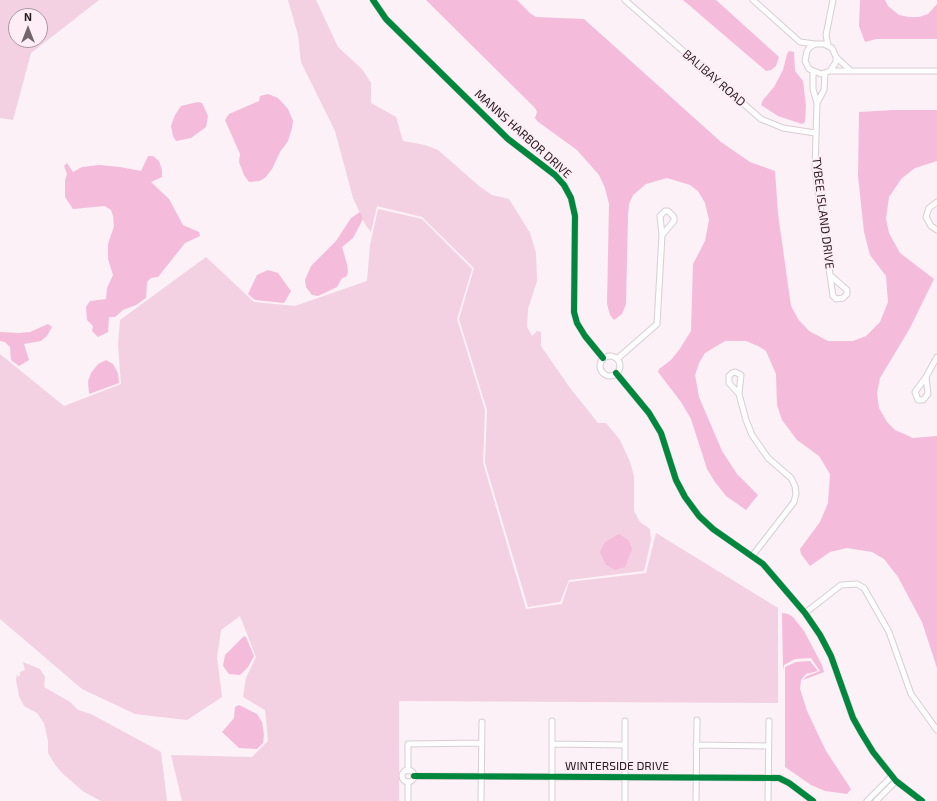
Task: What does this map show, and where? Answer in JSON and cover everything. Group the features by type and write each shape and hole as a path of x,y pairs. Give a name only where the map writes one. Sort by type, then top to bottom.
{"street":[{"name":"MANNS HARBOR DRIVE","path":"373,0 386,19 508,139 555,175 564,185 571,198 575,216 574,312 585,336 603,358"},
{"name":"BALIBAY ROAD","path":"626,0 761,119 783,128 815,133"},
{"path":"753,0 800,42 805,56 806,65 812,72 937,71"},
{"path":"828,72 836,62 835,52 828,45 826,35 833,0"},
{"path":"805,56 810,47 817,44 826,35"},
{"path":"800,42 828,45"},
{"path":"836,57 851,71"},
{"name":"TYBEE ISLAND DRIVE","path":"812,72 817,103 815,169 828,265 831,276"},
{"name":"TYBEE ISLAND DRIVE","path":"817,103 823,92 828,72"},
{"path":"814,91 823,92"},
{"path":"937,202 929,208 926,217 931,226 937,230"},
{"path":"617,359 657,324 662,235"},
{"path":"612,356 617,359 620,368 616,373 607,375 602,370 600,364 603,358 612,356"},
{"path":"926,376 937,357"},
{"path":"616,373 649,413 661,434 676,480 685,497 699,516 713,530 753,555 776,576 805,613 820,635 831,656 853,718 862,734 896,781 922,801"},
{"path":"739,394 746,420 759,447 768,458 791,478 795,486 796,494 794,502 753,555"},
{"path":"805,613 841,585 857,584 864,588 889,632 911,694 937,730"},
{"path":"696,801 697,720"},
{"path":"552,721 552,801"},
{"path":"625,721 625,801"},
{"path":"768,801 769,721"},
{"path":"481,801 482,722"},
{"path":"408,782 413,780 414,776 408,770 408,744 482,743"},
{"path":"552,744 625,745"},
{"path":"696,745 769,746"},
{"path":"408,770 404,772 402,776 405,781 408,782"},
{"name":"WINTERSIDE DRIVE","path":"414,776 779,778 790,783 813,801"},
{"path":"867,801 892,776"},
{"path":"876,801 896,781"},
{"path":"408,782 408,801"}],"shaded area":[{"path":"0,0 99,0 48,40 48,8 8,8 8,48 37,48 31,53 13,120 0,118"},
{"path":"288,0 316,0 338,47 362,69 371,83 371,103 396,117 403,141 425,145 438,150 479,186 492,195 509,199 530,233 536,253 537,281 528,309 527,327 532,336 537,331 541,332 541,346 570,388 598,423 606,423 620,440 630,462 634,476 634,511 640,522 650,529 651,540 644,571 569,580 560,602 528,607 485,463 487,410 459,319 474,268 422,217 377,206 371,232 365,224 353,198 335,131 301,62 298,35"},
{"path":"426,0 517,0 536,17 584,19 721,142 750,162 775,171 778,214 791,306 798,319 809,331 828,341 853,341 866,336 880,322 888,302 886,276 870,255 864,232 858,176 859,112 937,110 937,161 915,168 902,178 889,197 886,219 889,233 900,253 934,279 910,328 880,378 877,393 879,408 887,422 895,430 913,438 937,436 937,668 922,622 898,577 884,559 872,552 847,548 830,552 810,566 801,554 800,549 820,522 828,503 830,474 819,456 797,440 782,420 777,405 776,374 766,351 746,341 725,341 705,353 699,363 695,375 699,397 722,451 737,474 758,495 746,510 726,496 715,482 707,469 691,419 681,402 658,372 659,369 671,360 691,331 693,264 705,241 709,220 705,203 698,191 690,185 667,178 646,184 633,195 629,204 628,215 626,304 622,314 614,320 610,315 607,304 609,204 605,188 599,175 577,150 537,121 535,118 537,112 535,108"},
{"path":"683,0 716,0 779,57 776,66 771,70 766,71"},
{"path":"860,0 885,0 888,6 899,15 909,17 919,17 928,14 937,4 937,39 876,39 865,42 859,26"},
{"path":"789,51 794,52 795,71 803,81 806,106 805,122 802,124 778,116 761,105 763,100 774,87 783,70"},
{"path":"268,94 278,98 288,109 293,121 292,128 288,141 265,178 259,181 249,182 244,175 239,162 240,154 225,120 229,114 259,101 260,96"},
{"path":"198,102 202,103 208,116 206,127 191,138 176,141 173,136 171,126 175,115 181,106"},
{"path":"148,156 153,156 159,161 162,170 162,177 151,182 169,199 183,225 199,232 200,236 185,243 158,277 151,278 147,282 146,298 136,305 123,310 115,317 109,317 108,332 98,337 92,331 93,326 87,320 86,307 90,301 106,299 107,288 113,275 108,259 108,244 114,226 113,216 111,210 105,206 73,209 65,197 65,180 67,174 64,166 67,163 73,172 82,167 99,165 141,171"},
{"path":"378,209 422,219 472,269 457,319 485,410 483,463 526,609 562,604 569,582 646,573 656,533 778,608 778,703 399,701 399,801 182,801 171,755 252,757 268,741 265,710 243,697 246,678 256,657 240,616 221,630 217,657 222,697 187,720 135,714 82,689 0,619 0,354 64,406 121,384 118,345 120,320 206,257 254,302 295,306 367,281 370,245"},
{"path":"360,212 363,219 353,238 342,247 347,264 348,273 346,277 342,278 337,287 318,296 312,295 306,287 305,280 311,266 336,241 351,218"},
{"path":"268,270 278,273 291,291 284,303 255,300 248,294 257,275"},
{"path":"48,324 52,327 47,336 41,341 24,344 29,360 19,366 11,360 10,347 5,342 0,341 0,332 30,332"},
{"path":"106,360 113,364 118,373 119,383 89,394 88,381 91,373 98,364"},
{"path":"619,534 628,540 632,549 625,567 615,570 606,565 600,552 605,542"},
{"path":"782,613 793,617 804,631 822,665 824,672 803,680 807,676 820,671 811,658 795,659 784,665 783,670"},
{"path":"244,636 246,637 254,656 248,667 240,675 229,674 223,666 225,655"},
{"path":"810,661 818,671 806,674 801,680 800,689 807,711 826,751 851,789 847,794 825,791 811,785 785,767 785,667 796,662"},
{"path":"23,662 40,669 45,677 44,687 70,702 78,710 91,714 161,752 167,801 101,801 84,792 63,774 48,753 48,741 44,723 37,713 24,706 19,696 16,680 17,674 18,677 20,672 25,670"},
{"path":"239,705 257,714 262,722 264,735 263,743 257,749 239,748 222,732 234,718 235,707"}],"cycle path":[{"path":"373,0 386,19 508,139 555,175 564,185 571,198 575,216 574,312 577,323 585,336 603,358"},
{"path":"616,373 649,413 661,433 676,480 685,497 699,516 713,529 763,564 805,613 820,635 831,656 853,718 873,752 896,781 922,801"},
{"path":"414,776 779,778 789,783 813,801"}]}
